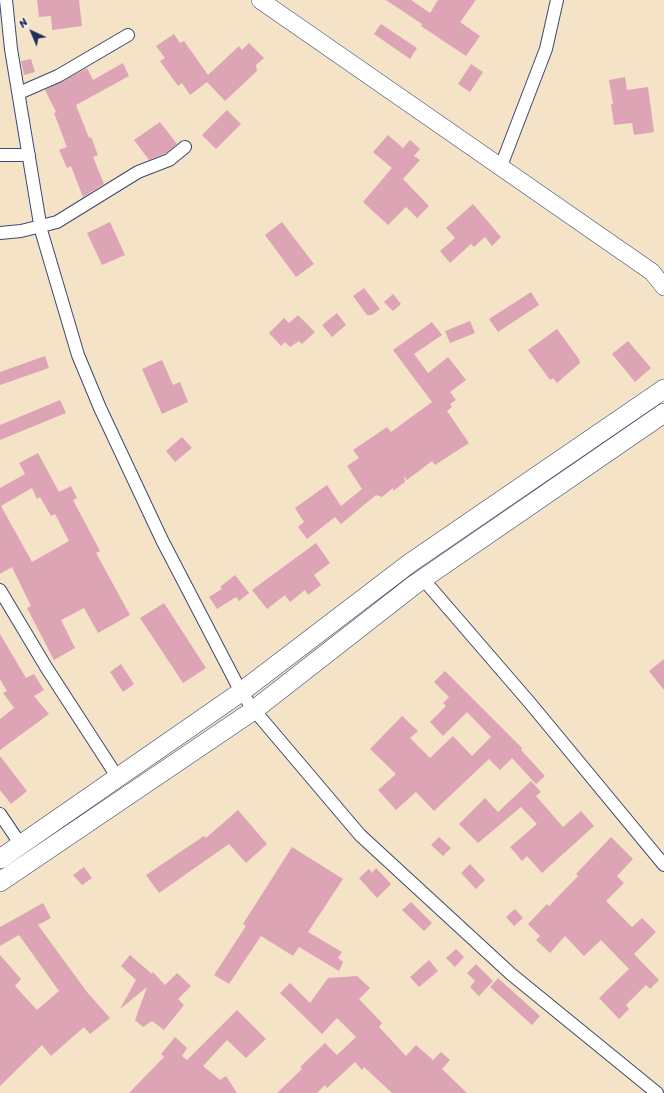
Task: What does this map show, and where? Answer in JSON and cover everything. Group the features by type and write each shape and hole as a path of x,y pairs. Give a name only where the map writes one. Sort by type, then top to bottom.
{"main road":[{"path":"260,0 658,274 664,287"},
{"path":"0,859 242,692 410,563 664,389"},
{"path":"0,882 100,816 254,710 423,579 664,413"},
{"path":"87,798 100,816"}],"street":[{"path":"6,0 11,49 40,226 78,355 100,408 162,540 242,692 254,710 360,835 511,974 657,1093"},
{"path":"501,166 546,49 557,0"},
{"path":"19,93 58,76 128,35"},
{"path":"0,233 21,231 57,222 138,172 169,160 185,147"},
{"path":"0,155 29,155"},
{"path":"423,579 530,703 664,865"},
{"path":"0,590 46,667 118,778"},
{"path":"0,814 21,845"}],"building":[{"path":"37,0 79,0 82,26 52,30 51,16 39,17"},
{"path":"386,0 411,0 430,13 438,0 476,0 460,22 480,36 466,56 421,26 422,24"},
{"path":"381,24 417,48 410,59 374,34"},
{"path":"174,34 180,43 184,41 208,75 239,46 242,50 249,43 264,58 256,65 257,71 225,101 207,82 190,95 182,83 178,86 160,61 165,58 156,46"},
{"path":"31,59 35,72 24,75 21,61"},
{"path":"123,63 129,76 76,105 89,138 91,137 98,155 93,157 104,184 83,197 71,166 67,168 59,150 67,147 54,113 56,112 45,90 87,68 93,80"},
{"path":"471,64 483,72 470,92 458,84"},
{"path":"625,77 627,90 648,87 654,132 634,135 632,123 614,125 611,104 613,104 609,80"},
{"path":"227,110 241,124 216,149 202,135"},
{"path":"160,122 177,144 166,153 149,160 134,140"},
{"path":"388,135 403,148 410,140 420,149 414,156 420,160 403,179 429,206 417,218 406,207 388,225 363,202 392,168 373,152"},
{"path":"473,204 501,237 492,246 485,237 474,247 471,244 450,263 440,251 455,238 446,228"},
{"path":"110,222 125,255 102,265 87,233"},
{"path":"282,222 314,264 296,277 265,235"},
{"path":"364,288 380,309 372,315 367,315 353,296"},
{"path":"531,292 539,305 498,332 489,319"},
{"path":"393,294 401,304 393,311 384,302"},
{"path":"337,313 346,325 332,337 322,325"},
{"path":"298,315 315,332 302,344 299,341 290,347 285,342 281,346 269,333 284,318 289,323"},
{"path":"470,321 475,333 450,343 445,331"},
{"path":"432,322 442,335 414,354 428,373 448,357 466,380 450,392 456,400 450,404 452,407 447,411 469,443 435,465 432,461 407,480 404,476 405,482 393,491 393,488 382,497 376,495 341,524 335,517 307,539 298,527 304,522 295,508 327,485 341,506 362,489 347,466 359,458 353,450 387,427 391,432 432,402 393,350"},
{"path":"557,329 579,359 580,363 557,383 553,378 550,380 528,350"},
{"path":"628,341 651,368 635,382 612,354"},
{"path":"45,356 49,368 0,385 0,372"},
{"path":"162,360 173,385 180,382 188,402 162,414 142,369"},
{"path":"60,400 66,413 0,440 0,425"},
{"path":"182,437 192,448 175,462 166,451"},
{"path":"38,453 59,492 71,486 77,498 73,500 100,551 96,553 130,615 98,633 84,608 61,620 75,648 54,660 27,608 31,606 12,567 0,574 0,488 25,474 19,463","holes":["32,488 37,499 40,497 51,516 55,514 69,541 32,562 1,506"]},
{"path":"316,543 330,563 314,575 321,585 308,595 305,590 290,602 285,595 267,609 252,590"},
{"path":"235,575 249,593 239,601 236,597 217,609 209,597 222,589 220,587"},
{"path":"164,603 206,668 183,683 140,618"},
{"path":"0,634 26,678 34,674 44,690 34,696 49,714 0,750 0,719 14,708 3,693 7,691 0,679"},
{"path":"664,659 664,690 649,671"},
{"path":"121,664 134,684 123,692 110,672"},
{"path":"445,671 522,748 521,750 545,776 536,784 512,758 500,770 489,759 434,811 416,792 396,810 378,790 396,774 370,749 402,716 418,731 410,738 430,758 453,736 472,756 491,737 467,712 443,736 430,722 446,706 443,703 449,697 434,682"},
{"path":"0,756 27,791 11,804 0,790"},
{"path":"531,781 541,792 536,796 563,827 581,811 594,826 542,873 527,856 522,861 510,847 537,824 521,807 478,843 459,824 485,798 498,812"},
{"path":"238,810 267,844 246,863 229,844 159,893 146,875 204,836 206,838"},
{"path":"439,837 451,848 443,856 431,845"},
{"path":"611,837 633,859 617,876 624,883 606,901 632,927 642,918 656,932 634,954 659,980 650,989 646,985 626,1005 629,1009 619,1019 599,998 629,969 601,940 584,956 565,936 550,953 536,940 540,936 528,924 547,904 549,906 578,876 576,874"},
{"path":"292,847 343,879 308,932 342,952 338,958 343,962 339,971 299,947 293,956 261,936 229,984 214,975 246,926 243,924"},
{"path":"470,864 485,880 476,889 461,873"},
{"path":"84,867 92,878 82,885 73,875"},
{"path":"376,868 391,884 377,898 359,878 369,869 372,873"},
{"path":"411,902 432,923 424,931 402,910"},
{"path":"43,903 51,918 38,925 87,992 110,1018 90,1034 84,1027 51,1056 42,1045 0,1086 0,955 21,979 15,986 37,1010 59,991 19,935 0,946 0,927"},
{"path":"515,909 523,918 514,926 506,917"},
{"path":"456,949 464,957 455,967 446,958"},
{"path":"130,955 152,974 153,972 165,985 177,973 191,986 178,999 184,1005 164,1030 152,1021 143,1027 135,1020 147,987 120,1009 136,980 121,966"},
{"path":"429,960 438,971 419,987 410,977"},
{"path":"476,964 493,981 479,996 470,987 475,981 467,973"},
{"path":"357,976 370,988 359,999 382,1023 379,1027 406,1056 416,1045 433,1060 441,1052 450,1060 442,1069 467,1093 392,1093 364,1067 362,1070 355,1062 327,1088 325,1085 317,1093 277,1093 302,1069 300,1067 325,1043 337,1055 356,1037 337,1018 322,1034 280,993 290,983 310,1003 328,978"},
{"path":"498,978 540,1016 532,1025 490,987"},
{"path":"237,1010 266,1039 246,1058 227,1040 203,1066 220,1080 226,1076 237,1093 129,1093 164,1057 161,1054 175,1037 187,1048 182,1056 187,1060"}]}
